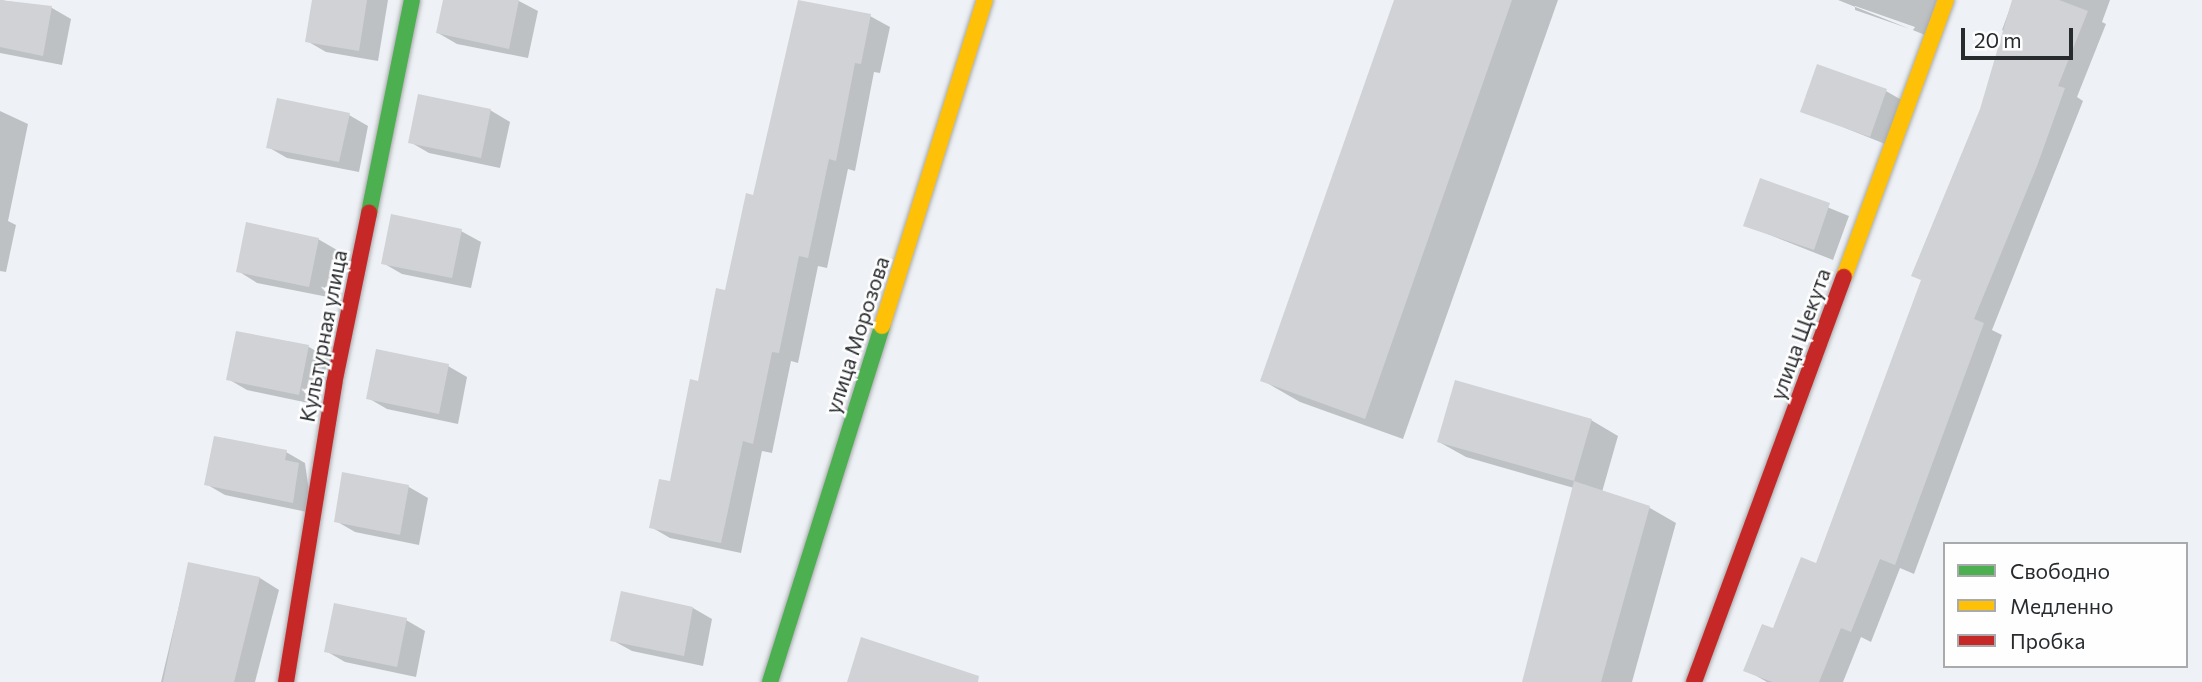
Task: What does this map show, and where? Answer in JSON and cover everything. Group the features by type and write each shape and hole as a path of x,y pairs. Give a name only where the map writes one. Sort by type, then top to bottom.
{"street":[{"name":"Культурная улица","path":"286,682 334,384 412,0"},
{"name":"улица Морозова","path":"770,682 985,0"},
{"name":"улица Щекута","path":"1694,682 1946,0"}],"building":[{"path":"0,0 52,6 43,56 0,47"},
{"path":"312,0 367,0 359,51 305,42"},
{"path":"443,0 519,0 509,49 436,33"},
{"path":"798,0 871,14 861,64 855,63 836,161 829,159 808,258 799,256 779,353 772,352 753,444 743,441 721,543 649,528 659,479 670,481 690,379 698,381 716,288 725,290 746,193 753,195"},
{"path":"1394,0 1512,0 1365,419 1260,381"},
{"path":"2012,0 2059,0 2088,11 2058,86 2065,88 2037,166 1974,319 1984,323 1895,565 1880,559 1851,632 1841,628 1819,682 1772,682 1743,671 1762,624 1773,628 1801,557 1816,563 1921,280 1911,276 1980,109"},
{"path":"1817,64 1887,89 1870,137 1800,112"},
{"path":"418,94 491,109 481,158 408,143"},
{"path":"277,98 350,113 339,162 266,148"},
{"path":"1760,178 1830,203 1814,250 1743,226"},
{"path":"391,214 462,229 452,278 381,264"},
{"path":"246,222 319,238 309,287 236,272"},
{"path":"236,331 309,345 299,395 226,380"},
{"path":"376,349 449,364 439,414 366,399"},
{"path":"1455,380 1592,419 1574,481 1437,442"},
{"path":"214,436 287,450 285,460 299,463 293,503 204,485"},
{"path":"342,472 409,485 400,535 334,522"},
{"path":"1574,481 1650,506 1601,682 1522,682"},
{"path":"188,562 260,577 234,682 163,682"},
{"path":"621,591 693,607 684,656 610,641"},
{"path":"334,603 407,618 397,667 324,652"},
{"path":"861,637 979,676 978,682 847,682"}],"traffic: fast":[{"path":"369,213 412,0"},
{"path":"770,682 882,326"}],"traffic: slow":[{"path":"882,326 985,0"},
{"path":"1844,277 1946,0"}],"traffic: jam":[{"path":"286,682 334,384 369,213"},
{"path":"1694,682 1844,277"}]}
